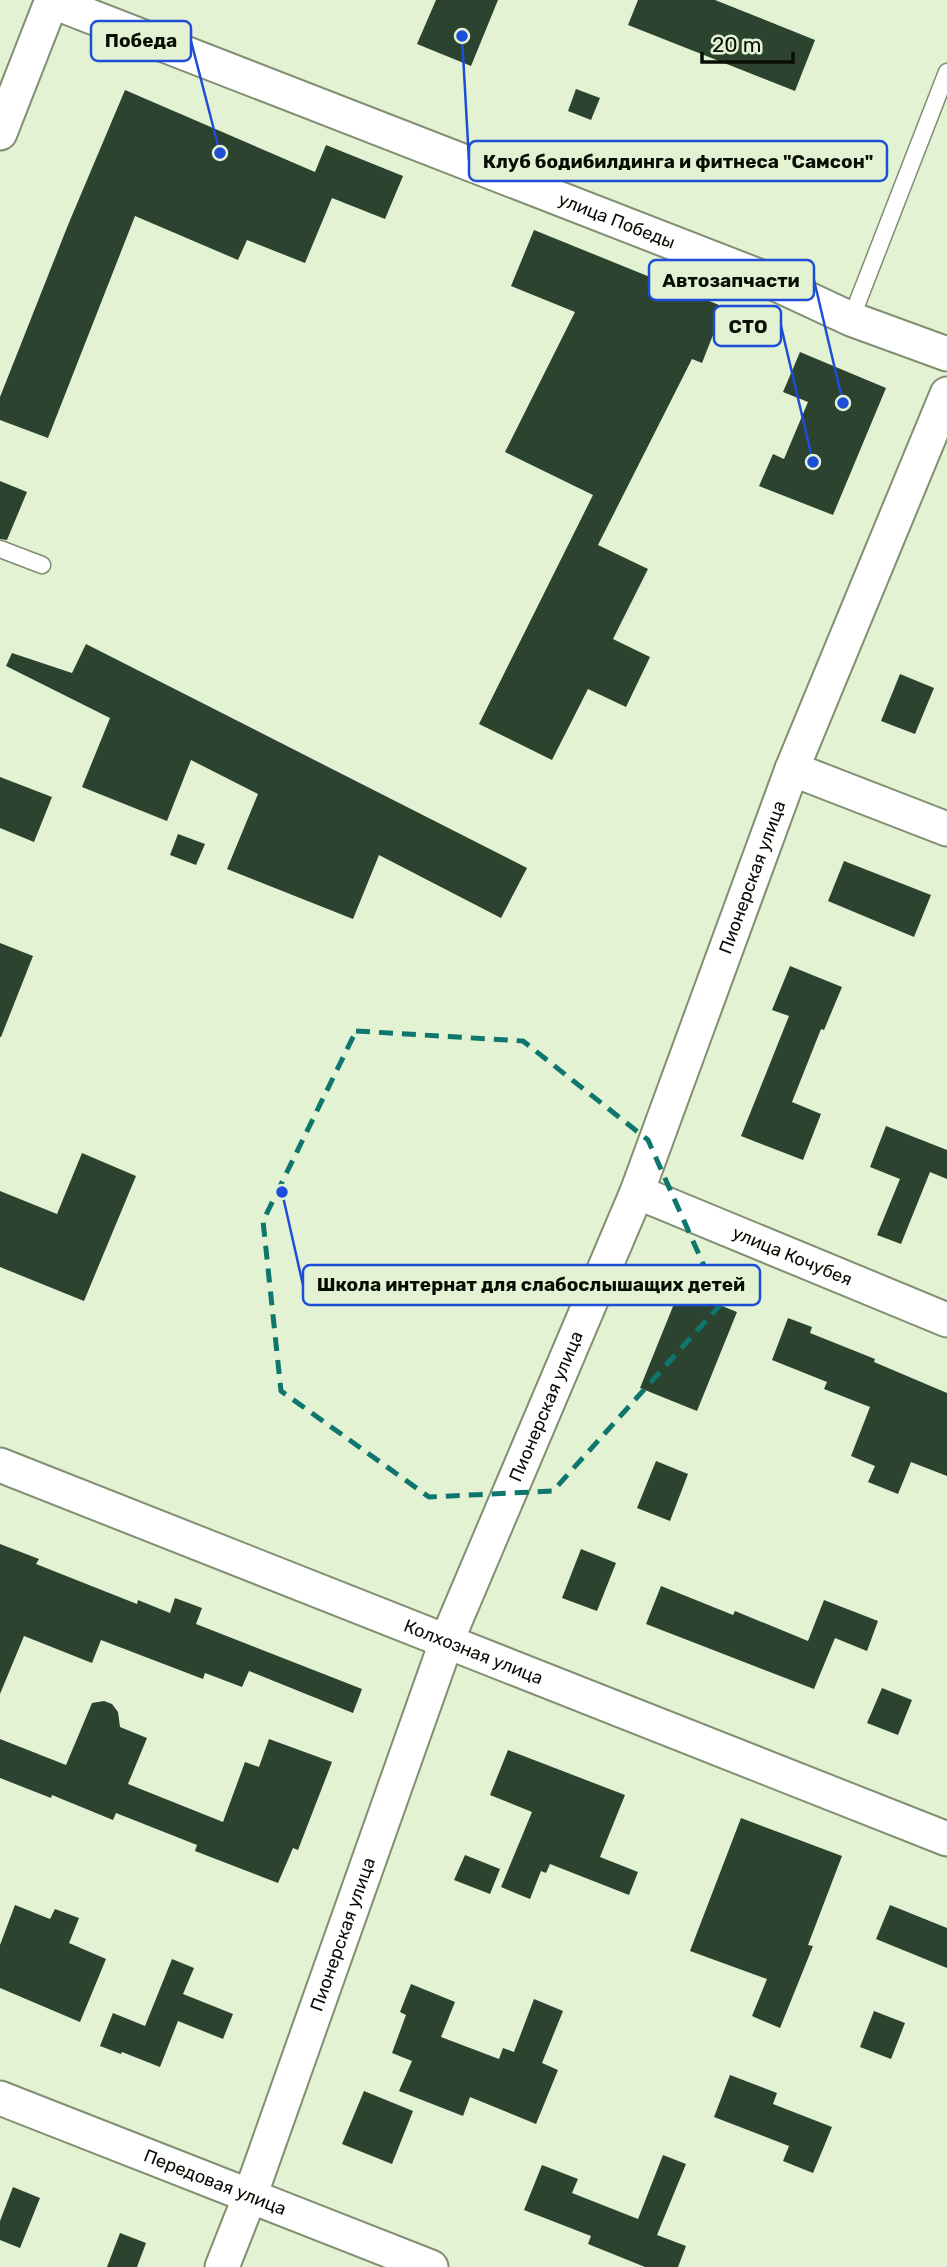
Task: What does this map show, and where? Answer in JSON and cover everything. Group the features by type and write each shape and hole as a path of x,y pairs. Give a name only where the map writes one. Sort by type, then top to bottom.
{"street":[{"path":"0,133 51,0"},
{"name":"улица Победы","path":"51,0 761,277 851,319 947,354"},
{"name":"Пионерская улица","path":"222,2267 250,2196 447,1640 637,1192 792,769 947,394"},
{"path":"792,769 947,829"},
{"name":"улица Кочубея","path":"637,1192 947,1320"},
{"name":"Колхозная улица","path":"0,1465 947,1839"},
{"name":"Передовая улица","path":"0,2098 431,2267"}],"lane":[{"path":"851,319 947,72"},
{"path":"0,549 42,565"}],"highlighted area":[{"path":"356,1031 523,1041 648,1140 721,1304 553,1491 429,1497 281,1391 263,1221"}],"building":[{"path":"436,0 498,0 471,66 417,44"},
{"path":"638,0 715,0 815,40 795,91 628,25"},
{"path":"576,89 600,98 591,120 568,111"},
{"path":"125,90 315,172 326,145 403,176 385,219 332,198 305,263 247,240 238,260 135,216 48,438 0,420 0,397"},
{"path":"534,230 724,307 702,363 692,359 598,545 648,569 613,639 650,657 626,707 588,689 552,760 479,724 593,495 505,452 575,312 511,286"},
{"path":"800,352 886,388 833,515 759,486 773,454 784,459 808,402 783,392"},
{"path":"0,481 27,492 7,540 0,539"},
{"path":"86,644 527,868 501,918 379,855 353,919 227,869 258,794 191,760 167,821 82,787 110,718 6,666 12,653 72,673"},
{"path":"900,674 934,688 915,734 881,721"},
{"path":"0,777 52,797 34,842 0,828"},
{"path":"178,834 205,844 196,865 170,855"},
{"path":"844,861 931,895 914,937 828,901"},
{"path":"0,943 33,956 1,1037 0,1037"},
{"path":"790,966 842,987 824,1030 821,1029 792,1102 821,1114 803,1160 741,1136 789,1016 772,1010"},
{"path":"886,1126 947,1150 947,1179 930,1172 901,1244 877,1235 900,1179 870,1167"},
{"path":"82,1153 136,1176 84,1301 0,1267 0,1191 57,1214"},
{"path":"680,1289 737,1312 697,1411 640,1388"},
{"path":"788,1318 812,1327 810,1333 875,1359 874,1362 947,1393 947,1476 911,1462 898,1494 868,1482 875,1466 851,1456 870,1407 824,1389 827,1382 772,1360"},
{"path":"656,1461 688,1474 670,1521 637,1508"},
{"path":"0,1544 39,1559 36,1564 137,1604 138,1600 170,1613 175,1598 202,1608 196,1624 362,1689 353,1713 249,1671 242,1687 205,1673 203,1679 101,1640 92,1663 24,1636 0,1694"},
{"path":"581,1549 616,1563 597,1611 562,1598"},
{"path":"661,1586 733,1615 735,1611 808,1641 824,1600 878,1621 867,1651 835,1638 814,1689 646,1624"},
{"path":"882,1688 912,1700 898,1735 867,1723"},
{"path":"104,1701 112,1704 118,1712 120,1727 147,1738 128,1784 223,1822 245,1762 259,1767 269,1739 332,1762 298,1850 293,1848 278,1883 195,1851 197,1845 116,1813 113,1820 52,1795 51,1798 0,1778 0,1739 66,1765 92,1703"},
{"path":"508,1750 625,1795 600,1857 638,1872 629,1895 550,1864 546,1873 541,1871 530,1899 501,1887 532,1812 490,1795"},
{"path":"741,1818 842,1856 808,1945 813,1946 780,2028 752,2016 767,1979 690,1951"},
{"path":"465,1855 500,1869 490,1894 454,1880"},
{"path":"15,1905 50,1919 55,1909 79,1918 69,1943 106,1959 80,2022 0,1988 0,1945"},
{"path":"890,1905 947,1928 947,1968 876,1939"},
{"path":"172,1959 194,1968 183,1994 233,2014 223,2039 178,2021 160,2067 100,2046 113,2013 145,2026"},
{"path":"411,1984 455,2002 441,2037 499,2059 503,2048 514,2052 534,1999 563,2011 542,2063 558,2070 536,2124 470,2097 463,2116 399,2091 412,2061 392,2053 406,2015 400,2012"},
{"path":"874,2011 905,2023 891,2059 860,2047"},
{"path":"730,2075 777,2093 773,2104 832,2127 813,2173 783,2161 789,2146 714,2117"},
{"path":"364,2091 413,2111 392,2164 342,2144"},
{"path":"663,2155 686,2164 657,2235 686,2246 678,2267 645,2267 588,2244 591,2236 524,2210 542,2165 578,2179 572,2193 638,2219"},
{"path":"13,2187 40,2198 20,2248 0,2240 0,2221"},
{"path":"120,2233 146,2243 137,2267 107,2267"}],"place":[{"name":"Клуб бодибилдинга и фитнеса \"Самсон\"","path":"462,36"},
{"name":"Победа","path":"220,153"},
{"name":"Автозапчасти","path":"843,403"},
{"name":"СТО","path":"813,462"},
{"name":"Школа интернат для слабослышащих детей","path":"282,1192"}]}
